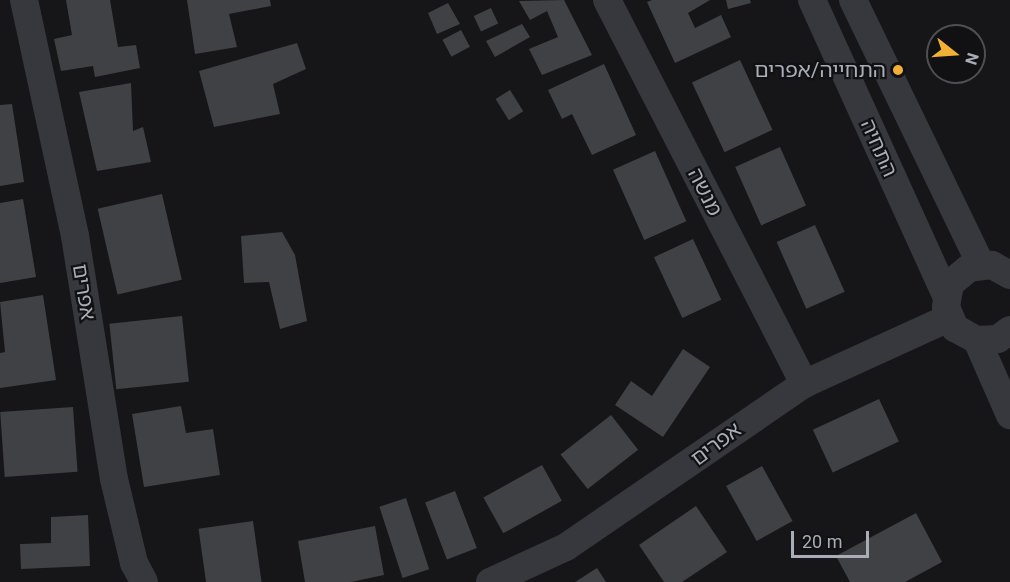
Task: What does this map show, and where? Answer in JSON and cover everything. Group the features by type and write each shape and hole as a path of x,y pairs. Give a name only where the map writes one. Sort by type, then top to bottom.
{"street":[{"name":"אפרים","path":"24,0 75,236 114,479 134,563 144,582"},
{"name":"מנשה","path":"607,0 804,384"},
{"name":"התחיה","path":"812,0 948,307"},
{"name":"התחיה","path":"853,0 981,265"},
{"path":"1010,275 992,265 981,265 958,275 948,307 960,332 976,340 998,339 1010,330"},
{"name":"אפרים","path":"490,582 566,547 804,384 948,307"},
{"path":"976,340 1010,415"}],"building":[{"path":"66,0 110,0 118,47 136,45 140,68 95,77 93,66 61,71 54,39 72,35"},
{"path":"187,0 270,0 271,6 229,14 237,47 195,54"},
{"path":"564,0 592,55 542,75 529,49 558,37 547,11 530,20 519,1"},
{"path":"652,0 710,0 688,13 695,28 721,15 731,37 675,63 647,2"},
{"path":"726,0 750,0 751,3 728,9"},
{"path":"448,3 460,24 437,34 428,13"},
{"path":"491,8 498,23 481,31 474,16"},
{"path":"522,24 530,37 495,57 486,41"},
{"path":"461,30 470,47 451,57 442,40"},
{"path":"297,43 306,69 273,84 280,114 214,127 199,71"},
{"path":"740,60 773,130 725,152 692,82"},
{"path":"604,64 636,135 592,155 572,114 562,119 548,90"},
{"path":"131,83 133,131 143,127 151,162 97,171 79,92"},
{"path":"510,90 523,111 509,120 496,99"},
{"path":"12,104 24,182 0,186 0,105"},
{"path":"780,147 806,205 761,225 735,167"},
{"path":"655,151 686,221 644,240 613,170"},
{"path":"162,194 182,280 117,295 98,209"},
{"path":"23,199 36,277 0,283 0,203"},
{"path":"815,225 845,292 806,309 777,242"},
{"path":"282,232 295,255 307,321 280,329 269,282 244,283 241,236"},
{"path":"693,239 721,300 682,318 654,257"},
{"path":"43,295 56,380 0,388 0,353 5,352 0,302"},
{"path":"182,316 189,382 116,389 109,324"},
{"path":"683,349 710,367 663,437 615,405 631,381 652,396"},
{"path":"879,399 899,442 833,472 813,430"},
{"path":"181,406 186,433 213,429 220,475 144,487 132,414"},
{"path":"73,407 78,472 5,477 0,412"},
{"path":"611,415 638,450 588,489 561,454"},
{"path":"542,465 562,501 503,533 483,497"},
{"path":"762,466 793,521 757,541 726,486"},
{"path":"455,491 477,548 447,559 425,502"},
{"path":"406,498 429,569 403,578 379,507"},
{"path":"696,506 727,552 682,582 664,582 639,545"},
{"path":"916,513 942,562 905,582 850,582 836,556"},
{"path":"88,515 90,566 21,569 20,544 51,543 51,517"},
{"path":"253,521 262,582 206,582 199,529"},
{"path":"375,526 384,575 351,582 305,582 298,541"},
{"path":"597,568 606,582 575,582"}],"place":[{"name":"התחייה/אפרים","path":"898,70"}]}
